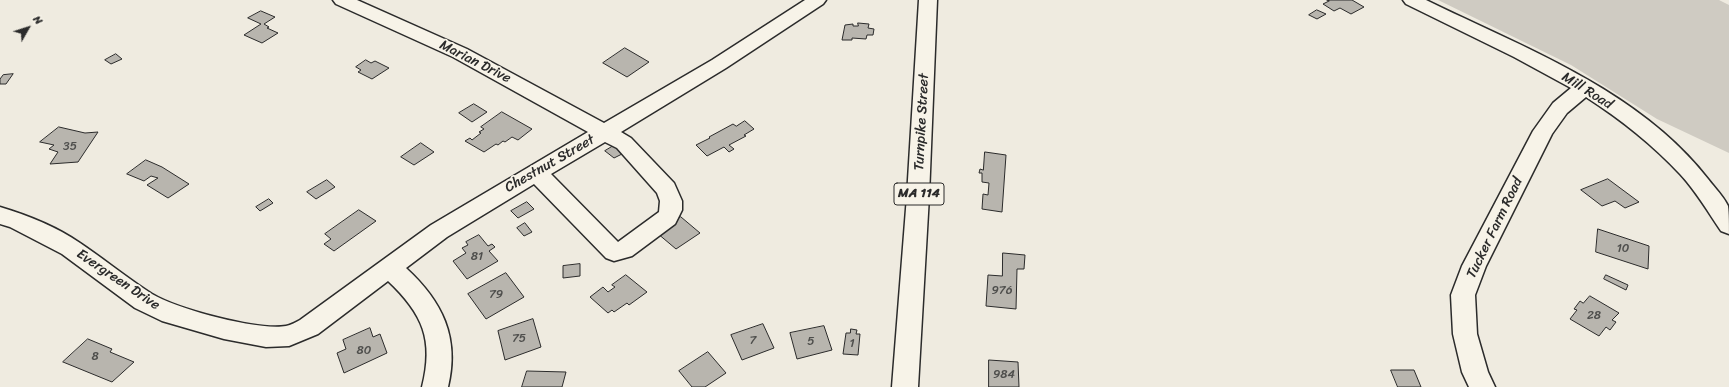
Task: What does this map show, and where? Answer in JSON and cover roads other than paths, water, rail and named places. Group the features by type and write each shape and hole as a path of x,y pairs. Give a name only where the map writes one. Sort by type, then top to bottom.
{"main road":[{"name":"Marian Drive","path":"342,0 460,53 624,143 666,189 671,201 671,210 667,218 624,250 614,252 536,173"},
{"name":"Chestnut Street","path":"289,336 308,327 439,231 719,64 817,0"},
{"name":"Turnpike Street","path":"905,387 918,196 928,0"},
{"name":"Mill Road","path":"1412,0 1482,33 1585,88 1646,130 1681,162 1709,194 1729,225"},
{"name":"Tucker Farm Road","path":"1482,387 1475,372 1465,334 1463,295 1474,266 1543,131 1560,108 1573,96 1585,88"},
{"name":"Evergreen Drive","path":"0,215 18,221 70,248 144,301 171,314 224,329 266,337 289,336"},
{"path":"389,268 422,301 437,332 440,355 439,374 435,387"}]}
